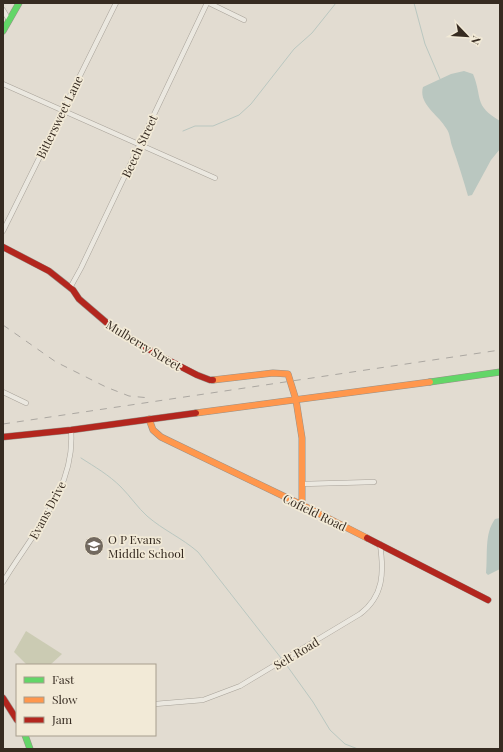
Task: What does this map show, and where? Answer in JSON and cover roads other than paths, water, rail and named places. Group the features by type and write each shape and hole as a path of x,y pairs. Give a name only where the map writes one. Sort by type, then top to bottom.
{"street":[{"path":"3,31 19,3"},
{"name":"Bittersweet Lane","path":"3,231 116,3"},
{"path":"208,3 244,20"},
{"name":"Beech Street","path":"70,288 208,3"},
{"path":"3,10 9,20"},
{"path":"3,84 215,178"},
{"name":"Mulberry Street","path":"3,247 40,266 70,288 79,299 114,329 164,358 210,380 284,373 288,374 296,400"},
{"path":"3,437 149,420 500,372"},
{"path":"492,373 500,376"},
{"path":"3,392 26,403"},
{"path":"296,400 302,438 302,505"},
{"name":"Cofield Road","path":"149,420 154,433 161,437 302,505 488,600"},
{"name":"Evans Drive","path":"3,582 16,559 29,543 58,493 70,459 72,443 71,430"},
{"path":"302,484 374,482"},
{"name":"Selt Road","path":"156,704 203,700 240,686 369,608 381,585 382,570 380,544"},
{"path":"3,698 16,718"},
{"path":"25,736 30,749"}],"waterway":[{"path":"183,131 195,126 213,126 239,115 251,104 294,49 312,33 336,3"},
{"path":"414,3 425,44 440,79"},
{"path":"81,458 102,471 116,483 144,513 159,526 186,542 198,552 281,658"},
{"path":"285,663 313,702 330,730 345,744 358,749"}],"railway":[{"path":"3,325 56,362 106,387 129,396 150,398"},
{"path":"3,424 500,350"}],"place":[{"name":"O P Evans Middle School","path":"94,546"}]}
